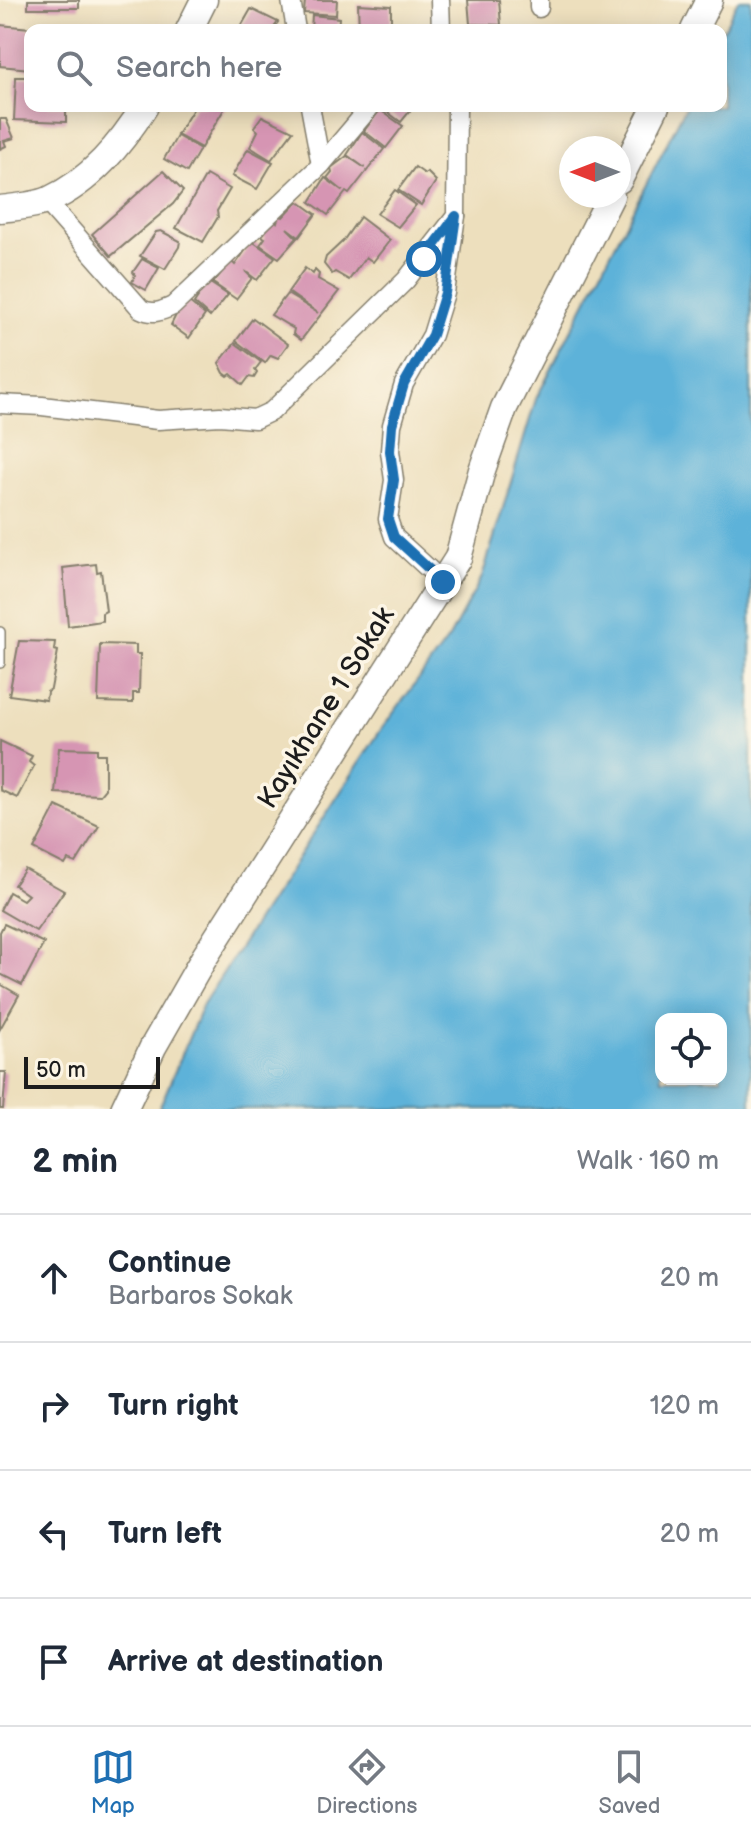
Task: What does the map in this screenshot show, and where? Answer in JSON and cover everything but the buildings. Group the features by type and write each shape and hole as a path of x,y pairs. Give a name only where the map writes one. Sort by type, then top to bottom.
{"street":[{"path":"192,24 204,0"},
{"path":"291,0 295,24"},
{"path":"438,24 440,0"},
{"path":"697,24 709,0"},
{"path":"0,209 46,201 88,177 141,112"},
{"path":"311,112 321,165"},
{"path":"46,201 141,309 148,313 159,312 173,306 321,165 366,112"},
{"path":"443,582 394,537 388,519 394,480 390,451 392,425 404,384 432,335 445,293 456,216 457,112"},
{"path":"631,156 653,112"},
{"name":"Kayıkhane 1 Sokak","path":"124,1109 153,1047 204,958 458,558 482,470 504,408 605,208"},
{"path":"0,404 158,420 209,416 255,419 272,411 406,280 456,216"}],"lane":[{"path":"0,632 0,663"}],"water":[{"path":"738,0 751,0 751,1109 159,1109 203,1004 380,731 449,638 482,577 536,399 683,112 727,112 726,24"}],"route":[{"path":"424,259 456,216 445,293 432,335 404,384 392,425 390,451 394,480 388,519 394,537 443,582"}]}
